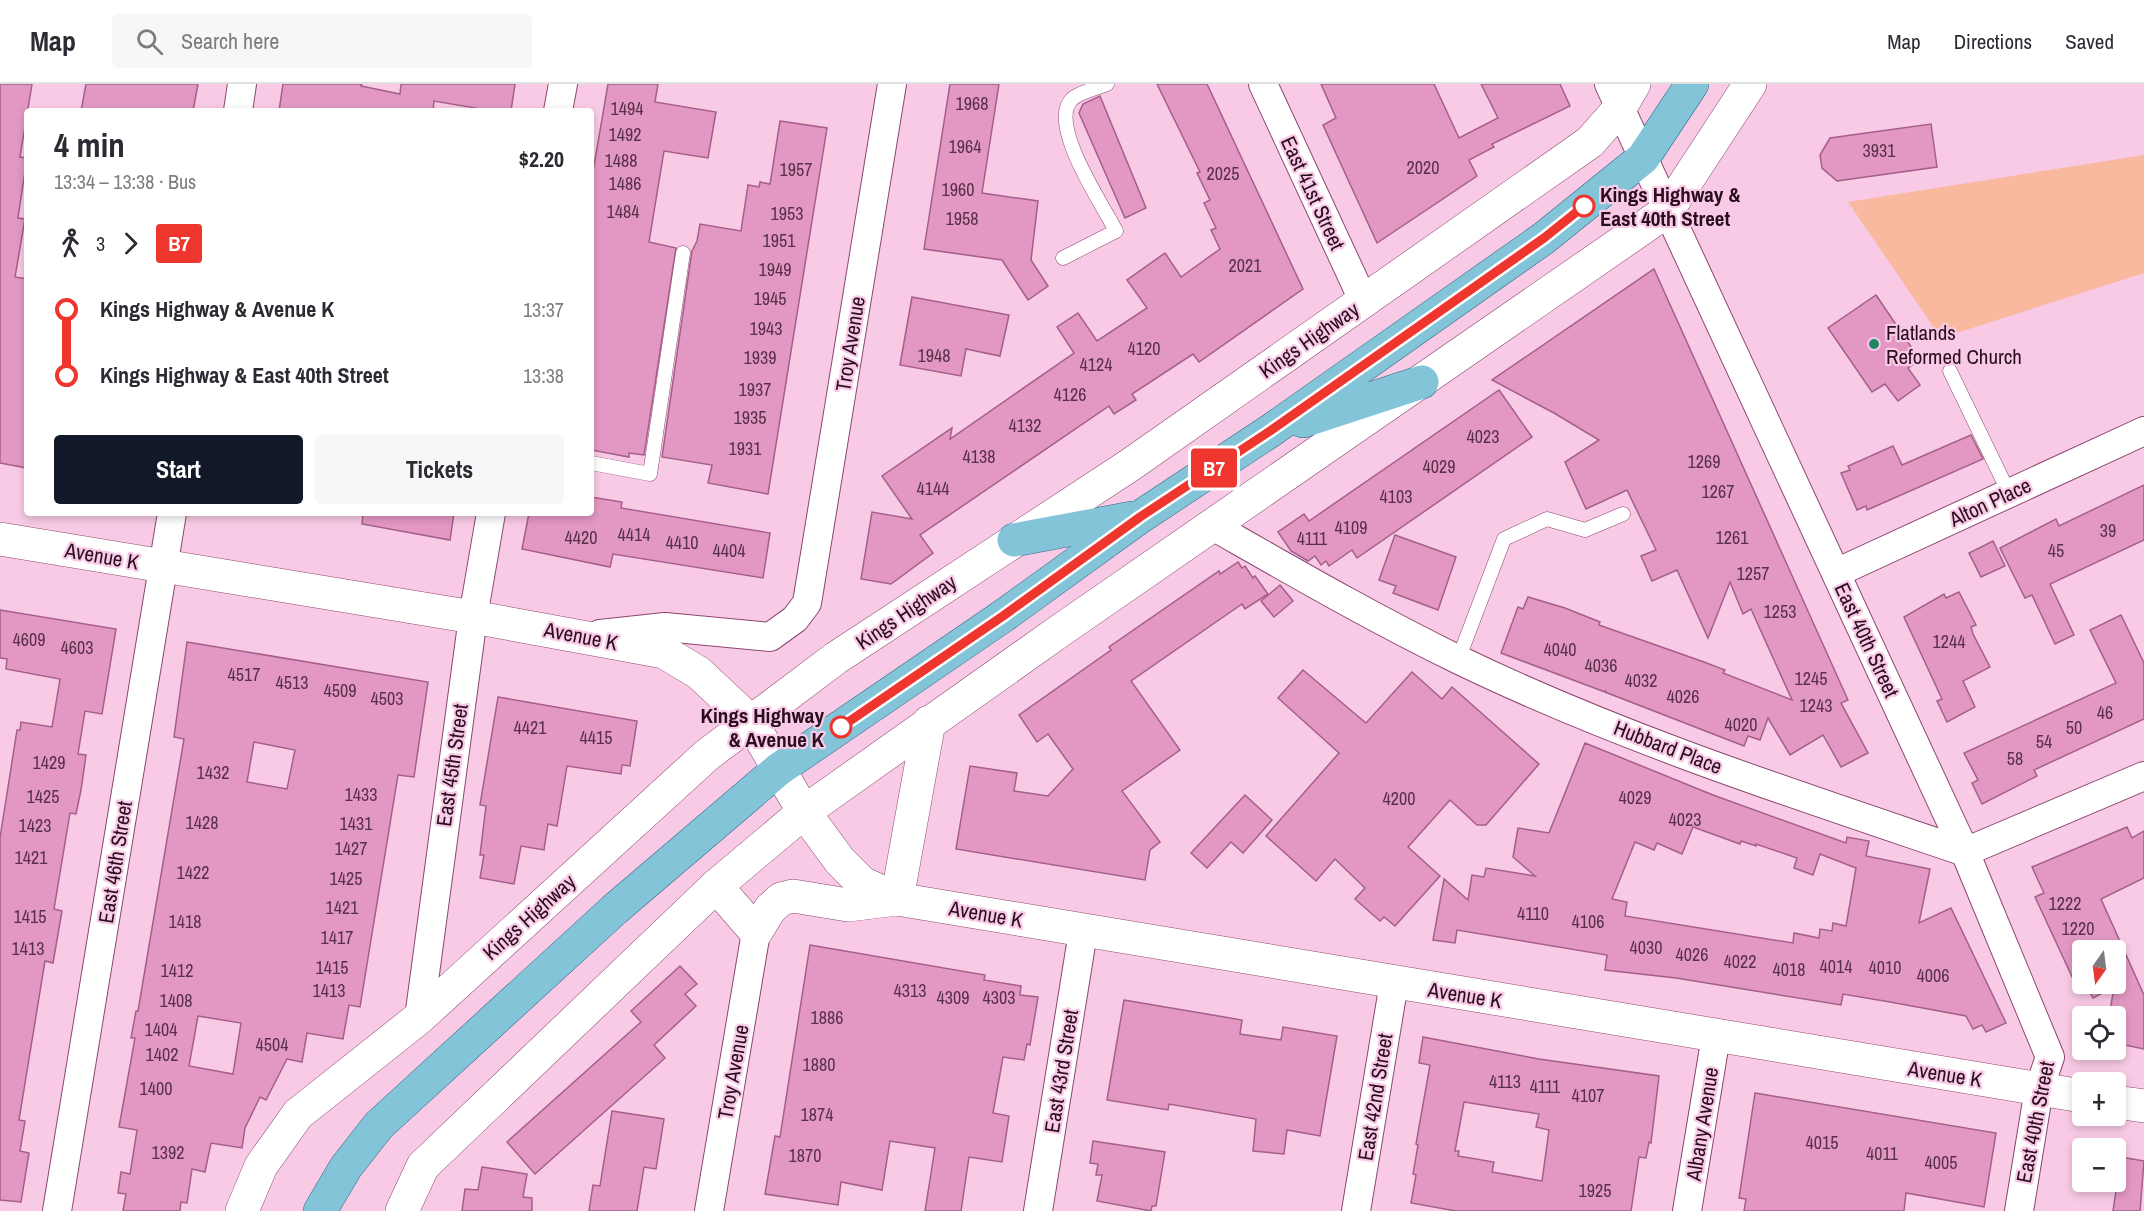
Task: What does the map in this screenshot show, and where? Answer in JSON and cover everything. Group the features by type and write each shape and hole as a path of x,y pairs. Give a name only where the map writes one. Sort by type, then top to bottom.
{"main road":[{"path":"320,1211 346,1167 379,1125 615,909 779,769 1003,616 1140,517 1270,431 1544,238 1643,158 1692,84"},
{"path":"1270,431 1422,382"},
{"path":"1014,540 1140,517"}],"street":[{"path":"238,108 242,84"},
{"path":"559,108 563,84"},
{"name":"Troy Avenue","path":"584,636 665,627 770,637 795,619 807,603 892,84"},
{"name":"East 41st Street","path":"1263,84 1364,302"},
{"path":"402,1211 423,1166 716,886 804,812 1211,525 1422,382 1667,211 1750,84"},
{"name":"Kings Highway","path":"242,1211 261,1166 298,1114 419,1018 698,762 836,658 1130,465 1590,142 1621,92"},
{"name":"East 40th Street","path":"1621,92 1643,158 1965,852 2050,1057 2039,1089 2019,1211"},
{"name":"Alton Place","path":"1836,573 2144,431"},
{"name":"East 46th Street","path":"57,1211 172,516"},
{"name":"East 45th Street","path":"419,1018 473,617 490,516"},
{"name":"Hubbard Place","path":"1211,525 1254,552 1458,660 1643,739 1805,798 1965,852"},
{"name":"Avenue K","path":"0,539 473,617 664,652 699,672 751,722 804,812 840,861 862,883 897,899 1083,932 2072,1094"},
{"path":"716,886 756,932 770,909 781,899 793,897 848,905 897,899 929,722"},
{"path":"1965,852 2144,776"},
{"name":"Troy Avenue","path":"709,1211 756,932"},
{"name":"East 43rd Street","path":"1038,1211 1083,932"},
{"name":"East 42nd Street","path":"1356,1211 1394,983"},
{"name":"Albany Avenue","path":"1688,1211 1716,1036"},
{"path":"2126,1104 2144,1106"}],"lane":[{"path":"1063,258 1116,231 1069,141 1064,123 1066,109 1073,98 1107,84"},
{"path":"594,464 650,474 683,253"},
{"path":"1950,371 2009,493"},
{"path":"1458,660 1504,539 1547,519 1585,530 1623,514"}],"shaded area":[{"path":"2144,155 2144,273 1941,338 1848,202"}],"building":[{"path":"0,84 32,84 28,108 24,108 24,133 20,157 24,158 24,178 18,218 24,219 24,225 15,277 24,278 24,467 0,463"},
{"path":"86,84 198,84 194,108 82,108"},
{"path":"283,84 362,84 361,86 400,94 401,84 515,84 511,108 475,108 434,101 433,108 279,108"},
{"path":"608,84 658,84 655,102 716,112 708,158 664,151 649,242 676,248 644,455 629,453 629,457 594,451 594,166"},
{"path":"950,84 999,84 982,193 1038,201 1031,260 1048,286 1028,300 1002,260 924,249"},
{"path":"1157,84 1207,84 1303,289 1199,362 1193,354 1132,394 1136,400 1114,414 1109,406 920,535 933,553 891,584 861,579 872,512 912,519 882,476 952,428 950,439 1074,353 1057,327 1078,313 1097,341 1147,308 1127,280 1165,253 1181,277 1220,249 1211,230 1216,228 1204,203 1210,200 1197,173 1200,172"},
{"path":"1321,84 1434,84 1459,138 1498,118 1481,84 1560,84 1570,106 1492,144 1494,147 1469,160 1477,176 1377,243 1323,125 1336,118"},
{"path":"1100,96 1146,208 1125,218 1079,113 1083,104"},
{"path":"780,121 827,128 768,494 708,483 712,465 662,457 692,251 697,241 700,224 741,231 748,185 759,187 760,182 770,184"},
{"path":"1931,124 1937,167 1837,181 1822,168 1820,155 1830,138"},
{"path":"1654,269 1848,700 1841,703 1868,753 1841,767 1823,735 1790,755 1768,718 1760,740 1748,736 1744,746 1501,653 1518,607 1523,609 1528,597 1565,608 1600,622 1599,625 1725,670 1723,673 1792,700 1751,609 1743,614 1730,582 1708,638 1677,570 1652,581 1641,556 1656,550 1627,490 1586,509 1565,462 1599,440 1492,380"},
{"name":"Flatlands Reformed Church","path":"1876,295 1920,360 1908,368 1920,385 1898,401 1885,384 1872,392 1828,328"},
{"path":"912,297 1009,315 1000,356 966,349 961,376 900,365"},
{"path":"1499,390 1532,437 1357,558 1352,550 1329,566 1326,561 1321,565 1315,556 1308,561 1291,551 1278,532 1304,514 1309,521"},
{"path":"1971,435 1983,459 1867,510 1866,506 1857,510 1841,473 1850,470 1848,466 1893,446 1902,465"},
{"path":"2144,485 2144,540 2050,584 2074,635 2055,644 2032,595 2025,598 2000,548 2056,519 2059,526"},
{"path":"594,497 622,502 621,508 770,533 763,578 613,554 610,567 522,549 528,516 594,516"},
{"path":"363,516 454,516 450,540 362,524"},
{"path":"1395,535 1456,557 1438,610 1393,593 1396,586 1379,580"},
{"path":"1993,541 2005,566 1981,577 1969,553"},
{"path":"1238,562 1242,568 1245,566 1253,578 1255,576 1268,594 1245,609 1242,604 1131,681 1180,750 1122,791 1160,842 1150,850 1145,880 956,849 970,766 1017,773 1014,791 1048,796 1073,769 1048,734 1037,742 1019,715 1111,650 1109,647 1219,571 1220,574"},
{"path":"1280,585 1293,601 1274,617 1261,601"},
{"path":"1959,592 1976,625 1971,627 1973,634 1990,667 1963,681 1975,707 1947,722 1937,701 1942,699 1904,617 1944,594 1946,598"},
{"path":"0,610 116,629 102,714 85,711 78,754 86,755 81,790 76,814 70,813 54,909 62,911 53,963 45,961 19,1120 25,1121 20,1151 29,1153 21,1202 0,1200 0,838 17,730 20,730 21,722 52,727 60,679 6,669 7,659 0,658"},
{"path":"2121,615 2144,663 2144,719 2034,770 2037,776 1982,804 1972,783 1978,780 1964,753 2116,683 2090,630"},
{"path":"187,642 428,682 414,777 398,775 360,1007 349,1005 343,1039 307,1033 302,1062 287,1059 266,1100 260,1097 245,1128 242,1148 211,1143 205,1172 192,1169 187,1203 181,1202 180,1211 123,1211 126,1194 118,1193 121,1172 130,1174 137,1130 119,1127 135,1038 131,1038 136,1011 138,1011 184,739 174,737","holes":["254,742 295,750 287,789 247,782","198,1016 241,1023 233,1074 189,1066"]},
{"path":"1303,670 1366,723 1412,672 1442,699 1452,687 1539,764 1486,825 1477,825 1450,800 1408,847 1440,876 1395,926 1384,917 1380,921 1355,899 1365,888 1335,859 1316,881 1266,836 1339,753 1278,698"},
{"path":"498,697 637,721 630,766 622,765 621,774 567,766 557,826 548,824 544,850 521,846 514,884 480,878 484,855 480,855 486,806 480,805"},
{"path":"1585,743 1713,795 1846,843 1847,837 1869,841 1866,856 1930,869 1919,923 1951,908 2006,1023 1986,1032 1982,1025 1973,1029 1966,1016 1843,994 1841,1005 1676,978 1605,970 1607,955 1457,930 1455,943 1433,940 1444,879 1468,900 1472,875 1484,877 1486,868 1535,876 1513,857 1518,828 1549,833","holes":["1693,827 1740,844 1741,841 1756,846 1756,844 1797,858 1794,868 1813,875 1820,854 1856,868 1846,926 1833,923 1832,931 1820,929 1819,938 1794,933 1793,943 1625,916 1627,902 1612,899 1635,842 1654,850 1657,843 1682,854"]},
{"path":"1245,795 1272,820 1243,853 1231,842 1207,868 1191,853"},
{"path":"2127,827 2132,838 2144,831 2144,878 2101,899 2119,940 2072,940 2072,977 2035,897 2044,893 2032,867"},
{"path":"810,945 985,975 984,980 1021,986 1020,995 1038,997 1030,1045 1027,1044 1024,1060 1003,1057 993,1113 1009,1116 1002,1162 969,1157 961,1211 925,1211 935,1148 890,1141 882,1190 841,1182 838,1205 765,1194 775,1136 780,1137"},
{"path":"2126,955 2144,995 2144,1049 2126,1045 2126,1006 2111,1006 2113,994 2126,994"},
{"path":"680,966 697,984 685,994 696,1006 654,1045 665,1058 535,1174 507,1142 641,1022 631,1011"},
{"path":"1124,1000 1242,1020 1240,1034 1281,1040 1283,1027 1337,1036 1320,1136 1287,1130 1284,1154 1253,1151 1256,1119 1169,1104 1168,1110 1107,1100"},
{"path":"1423,1037 1539,1059 1659,1076 1651,1143 1649,1142 1646,1158 1639,1157 1631,1211 1456,1211 1411,1203 1416,1175 1413,1174 1418,1145 1416,1144 1430,1065 1419,1063","holes":["1464,1102 1539,1114 1536,1127 1549,1130 1542,1181 1492,1172 1494,1162 1458,1156 1459,1151 1455,1151"]},
{"path":"1755,1093 1996,1133 1984,1207 1906,1193 1904,1211 1744,1211 1746,1199 1739,1198"},
{"path":"612,1111 664,1119 656,1169 644,1167 637,1211 589,1211 593,1185 600,1186"},
{"path":"1093,1141 1165,1152 1156,1206 1152,1206 1151,1211 1097,1201 1102,1175 1096,1175 1098,1164 1090,1163"},
{"path":"2126,1158 2144,1161 2140,1211 2113,1211 2116,1192 2126,1192"},
{"path":"482,1167 527,1174 523,1197 532,1198 532,1211 462,1211 465,1189 478,1190"}],"bus line":[{"name":"B7","path":"841,727 1003,616 1140,517 1270,431 1544,238 1584,206"}],"place":[{"name":"Kings Highway & East 40th Street","path":"1584,206"},
{"name":"Flatlands Reformed Church","path":"1874,344"},
{"name":"Kings Highway & Avenue K","path":"841,727"}]}
